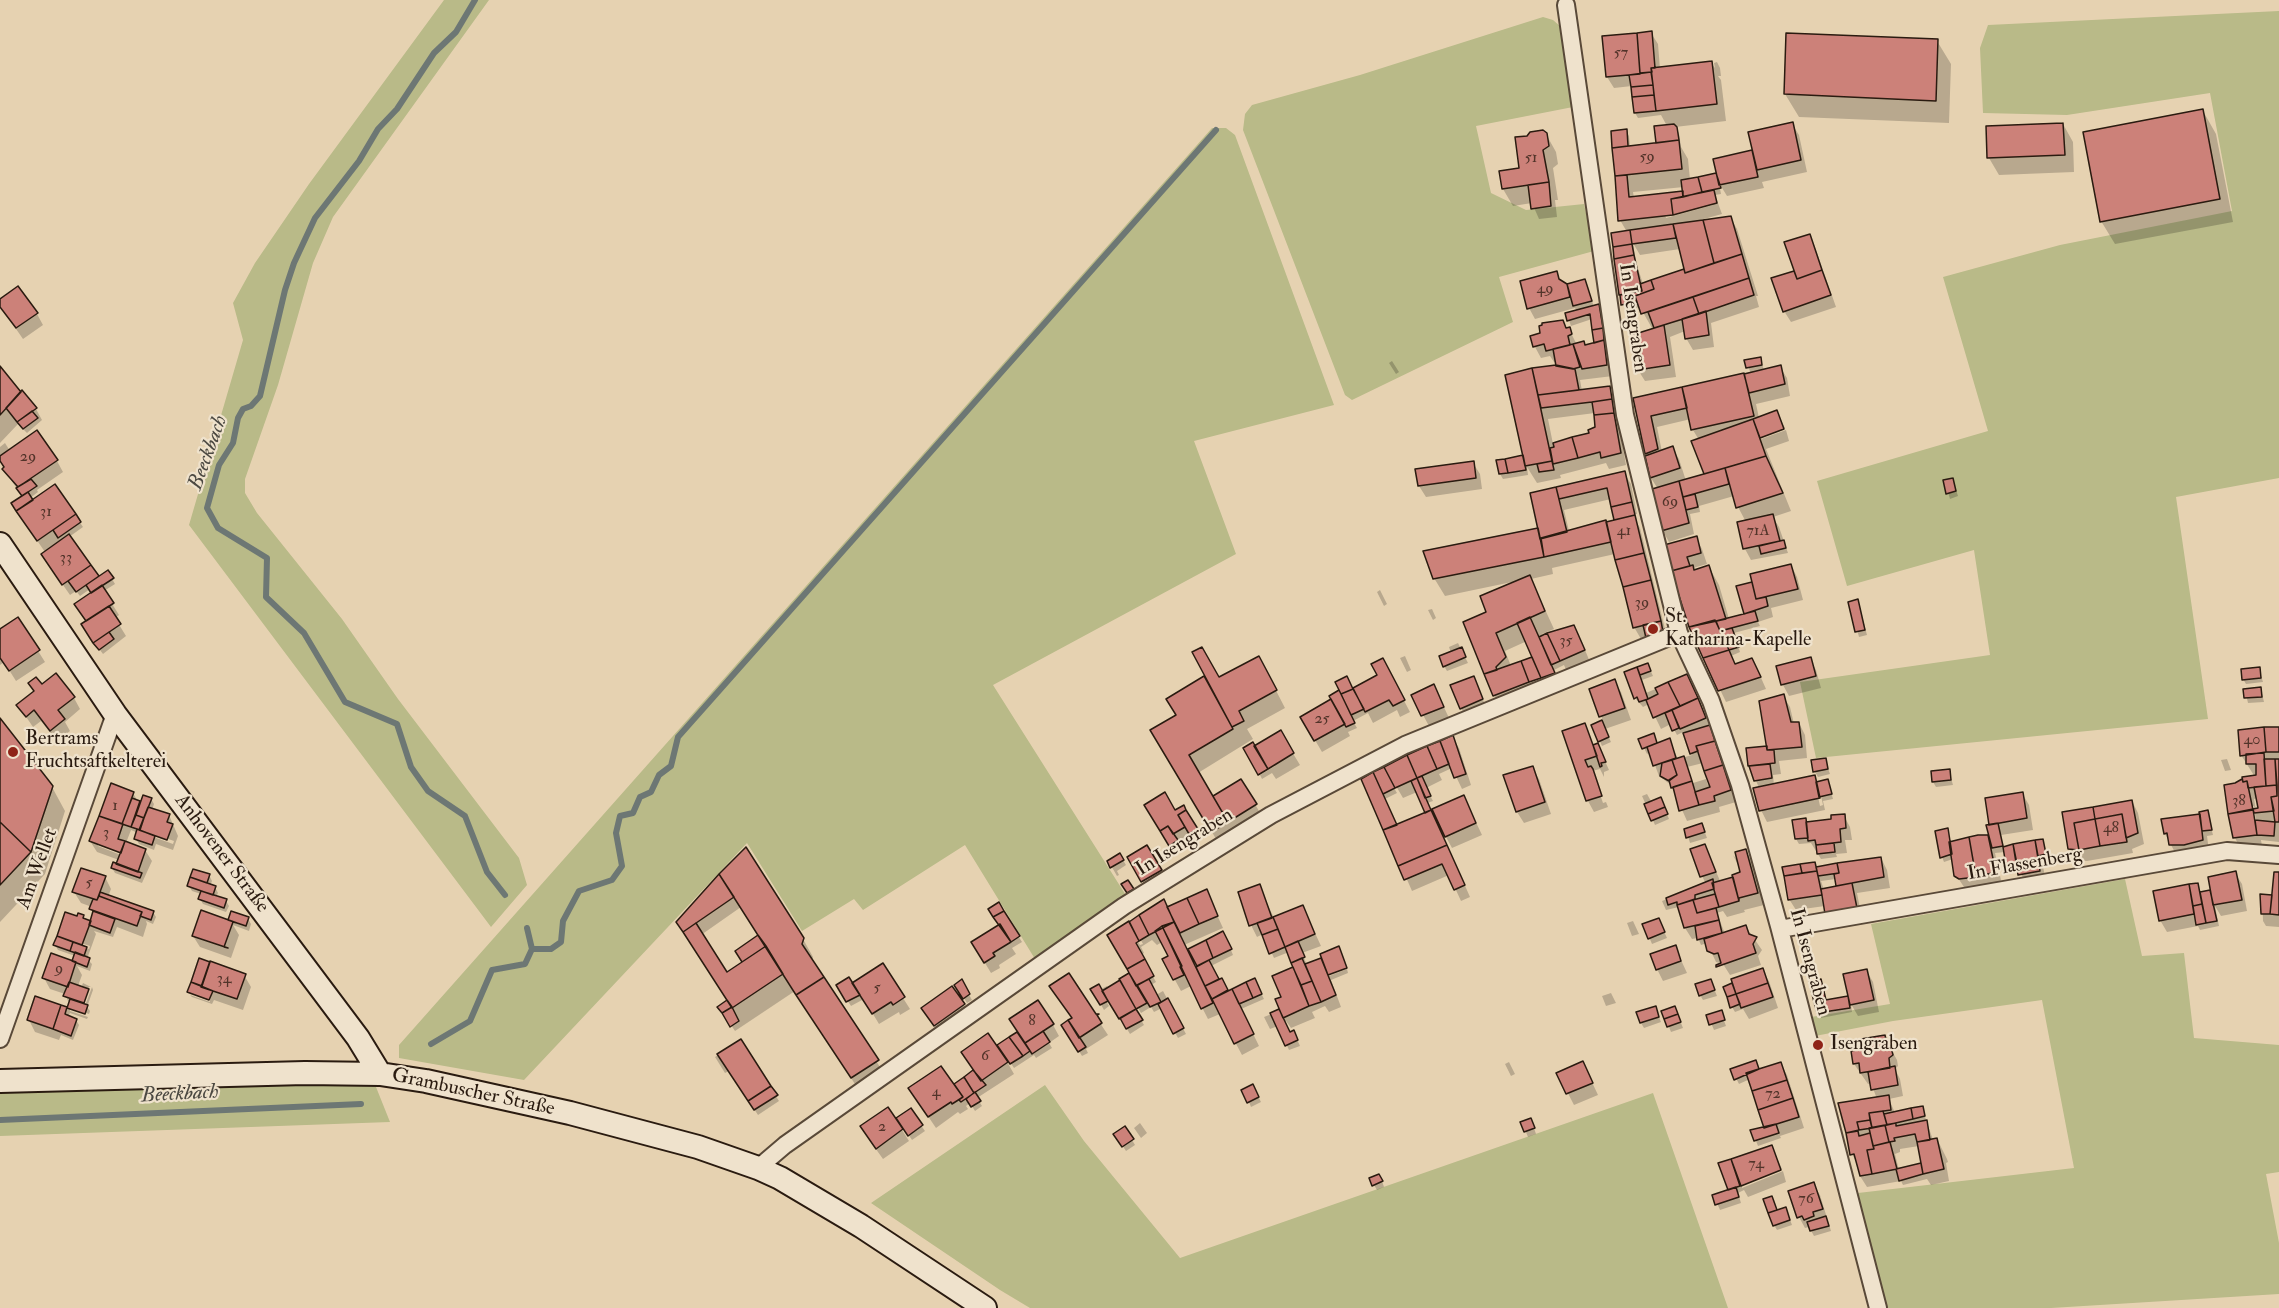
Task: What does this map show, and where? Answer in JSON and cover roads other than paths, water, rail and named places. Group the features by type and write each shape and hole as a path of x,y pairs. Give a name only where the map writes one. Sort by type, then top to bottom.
{"main road":[{"name":"Anhovener Straße","path":"0,544 115,714 358,1038 380,1074"},
{"name":"Grambuscher Straße","path":"0,1081 305,1073 380,1074 426,1081 570,1113 698,1147 780,1178 861,1226 985,1308"}],"street":[{"name":"In Isengraben","path":"1566,5 1625,415 1679,633 1711,701 1740,785 1780,929 1878,1308"},
{"name":"In Isengraben","path":"758,1168 785,1145 1125,906 1271,815 1405,744 1679,633"},
{"name":"Am Wellet","path":"0,1039 115,714"},
{"name":"In Flassenberg","path":"1780,929 2227,851 2279,855"}],"waterway":[{"name":"Beeckbach","path":"475,0 456,32 434,53 397,109 378,129 359,161 315,218 294,263 285,290 260,396 251,406 243,409 238,418 233,443 219,465 207,508 218,528 267,558 266,597 304,633 345,702 397,724 411,767 428,791 465,816 487,872 505,895"},
{"path":"532,949 551,949 561,942 563,921 579,891 612,880 622,866 616,833 620,816 633,813 640,797 651,792 659,775 671,766 678,737 1216,130"},
{"name":"Beeckbach","path":"431,1044 470,1021 492,970 525,964 532,949 527,928"},
{"name":"Beeckbach","path":"0,1120 361,1104"}],"place":[{"name":"St. Katharina-Kapelle","path":"1653,629"},
{"name":"Bertrams Fruchtsaftkelterei","path":"13,752"},
{"name":"Isengraben","path":"1818,1045"}]}
